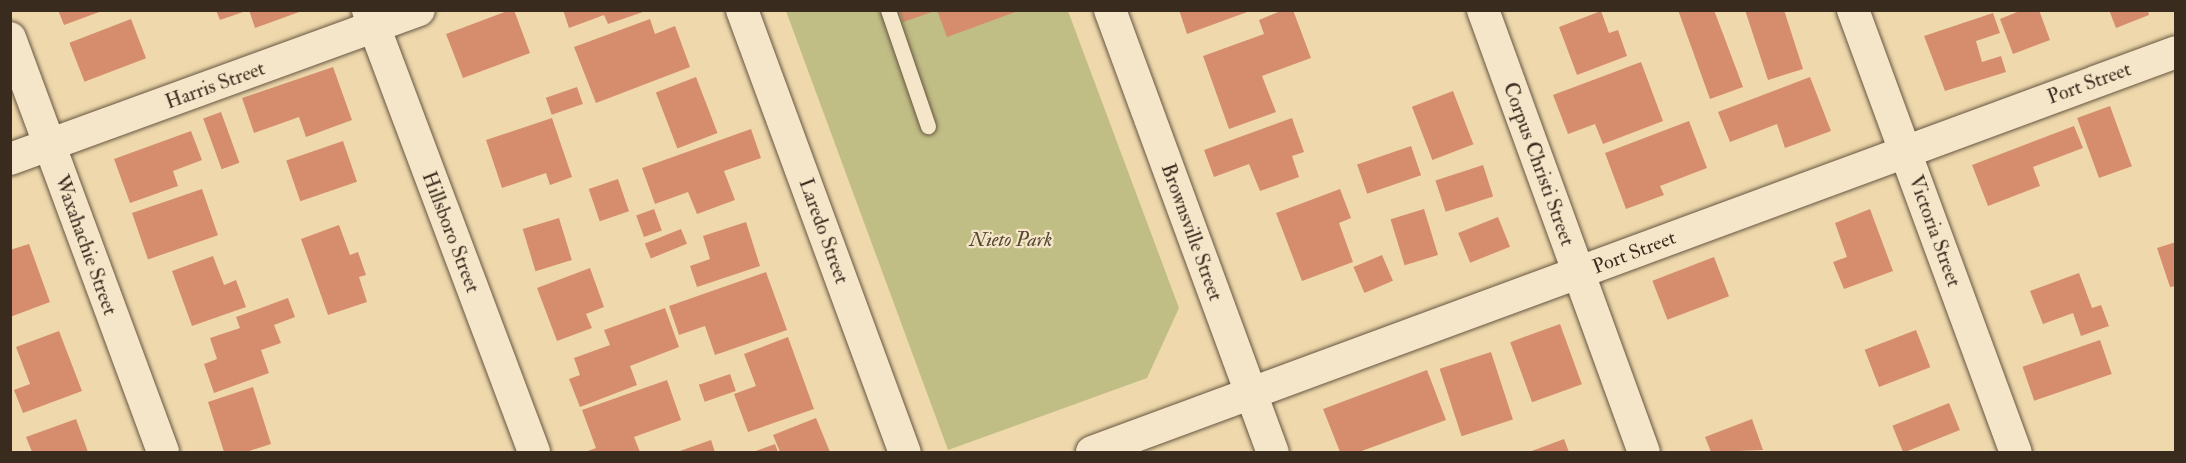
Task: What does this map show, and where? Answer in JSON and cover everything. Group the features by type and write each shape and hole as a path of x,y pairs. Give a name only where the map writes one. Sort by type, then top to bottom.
{"street":[{"name":"Harris Street","path":"10,159 371,19 419,10"},
{"name":"Laredo Street","path":"742,10 905,453"},
{"name":"Brownsville Street","path":"1110,10 1273,453"},
{"name":"Corpus Christi Street","path":"1483,10 1644,453"},
{"name":"Victoria Street","path":"1853,10 2016,453"},
{"name":"Hillsboro Street","path":"371,19 534,453"},
{"name":"Waxahachie Street","path":"10,38 163,453"},
{"name":"Port Street","path":"1092,453 1905,150 2175,52"}],"lane":[{"path":"888,10 928,126"}],"green space":[{"name":"Nieto Park","path":"786,11 1068,11 1179,308 1147,378 948,450"}],"building":[{"path":"58,10 102,10 102,11 64,25"},
{"path":"216,10 246,10 246,11 220,20"},
{"path":"249,10 302,10 302,11 255,28"},
{"path":"514,10 530,53 463,78 446,34"},
{"path":"563,10 646,11 608,24 604,15 569,28"},
{"path":"899,10 935,10 935,11 903,22"},
{"path":"937,10 1018,10 1018,11 947,37"},
{"path":"1179,10 1249,10 1250,11 1187,34"},
{"path":"1283,10 1293,10 1311,58 1262,76 1276,112 1229,129 1203,56 1264,34 1259,20"},
{"path":"1678,10 1714,10 1743,87 1710,99"},
{"path":"1745,10 1784,10 1803,69 1768,80"},
{"path":"2022,10 2039,10 2050,40 2013,54 2000,19"},
{"path":"2109,10 2148,10 2149,15 2116,28"},
{"path":"1601,11 1609,33 1618,30 1627,56 1577,75 1559,27"},
{"path":"1993,13 2000,33 1976,41 1982,62 2001,56 2006,72 1945,91 1924,36"},
{"path":"131,19 146,58 84,82 69,43"},
{"path":"650,19 655,34 675,26 690,67 596,103 574,47"},
{"path":"1641,62 1663,121 1603,144 1595,124 1568,134 1553,95"},
{"path":"333,67 352,120 306,137 299,117 254,133 242,98"},
{"path":"696,77 718,133 677,148 656,92"},
{"path":"1810,77 1831,131 1785,148 1777,124 1730,142 1718,112"},
{"path":"577,87 583,104 552,115 546,98"},
{"path":"1453,91 1473,144 1432,160 1412,107"},
{"path":"2110,106 2132,166 2099,178 2077,118"},
{"path":"221,112 239,163 222,169 203,118"},
{"path":"552,118 572,177 550,185 546,173 502,188 486,140"},
{"path":"1292,118 1304,152 1292,156 1299,177 1260,191 1249,164 1214,177 1204,150"},
{"path":"1689,121 1707,168 1660,186 1664,195 1626,209 1605,153"},
{"path":"2074,126 2083,148 2033,167 2040,186 1988,206 1972,165"},
{"path":"751,129 761,158 724,171 735,200 697,214 688,192 655,204 642,168"},
{"path":"191,131 202,160 173,171 178,186 130,203 114,159"},
{"path":"343,141 357,182 300,201 286,161"},
{"path":"1411,146 1421,175 1367,194 1357,165"},
{"path":"1483,165 1493,196 1446,212 1435,180"},
{"path":"618,179 629,211 600,221 589,189"},
{"path":"202,189 218,235 148,259 132,213"},
{"path":"1340,189 1351,218 1339,223 1353,262 1302,281 1276,213"},
{"path":"654,209 662,231 644,237 636,215"},
{"path":"1424,209 1438,255 1405,265 1391,219"},
{"path":"1870,209 1893,271 1844,289 1833,262 1847,257 1835,223"},
{"path":"1498,217 1510,247 1470,263 1458,233"},
{"path":"559,218 572,260 536,271 523,229"},
{"path":"746,222 760,266 697,287 690,266 710,259 703,236"},
{"path":"339,225 350,255 358,252 366,275 359,277 367,302 328,315 301,239"},
{"path":"681,229 687,244 651,258 645,244"},
{"path":"2176,242 2176,286 2170,287 2157,248"},
{"path":"29,244 50,302 10,317 10,250"},
{"path":"1382,255 1393,281 1364,293 1353,267"},
{"path":"213,256 224,285 236,280 246,307 192,326 172,271"},
{"path":"1714,257 1729,296 1667,320 1652,281"},
{"path":"590,268 604,307 586,314 592,328 557,341 537,288"},
{"path":"766,272 787,330 715,355 705,326 679,335 669,306"},
{"path":"2079,273 2092,308 2101,305 2109,326 2081,336 2073,313 2043,324 2030,291"},
{"path":"288,298 295,317 274,325 281,343 261,350 269,373 214,393 204,364 217,359 210,338 240,328 236,317"},
{"path":"665,308 679,347 630,366 637,385 580,407 569,379 580,375 574,358 610,345 604,330"},
{"path":"1560,324 1582,384 1532,402 1510,342"},
{"path":"1916,330 1930,367 1879,387 1865,350"},
{"path":"59,331 82,391 23,413 14,390 30,384 16,347"},
{"path":"788,337 814,409 748,432 734,394 756,386 744,354"},
{"path":"2100,340 2112,374 2034,401 2022,367"},
{"path":"1491,352 1513,420 1462,436 1440,369"},
{"path":"1427,370 1446,420 1359,452 1340,452 1323,409"},
{"path":"730,374 736,391 705,402 699,385"},
{"path":"667,380 681,420 634,437 640,452 585,452 596,448 582,410"},
{"path":"253,387 271,444 246,452 224,452 208,402"},
{"path":"1949,403 1960,430 1903,452 1892,426"},
{"path":"816,418 830,452 780,452 773,435"},
{"path":"76,419 88,452 32,452 26,437"},
{"path":"1752,419 1763,450 1711,452 1705,437"},
{"path":"1564,439 1569,452 1529,452"},
{"path":"711,440 715,452 677,452"},
{"path":"775,444 778,452 753,452"}]}
